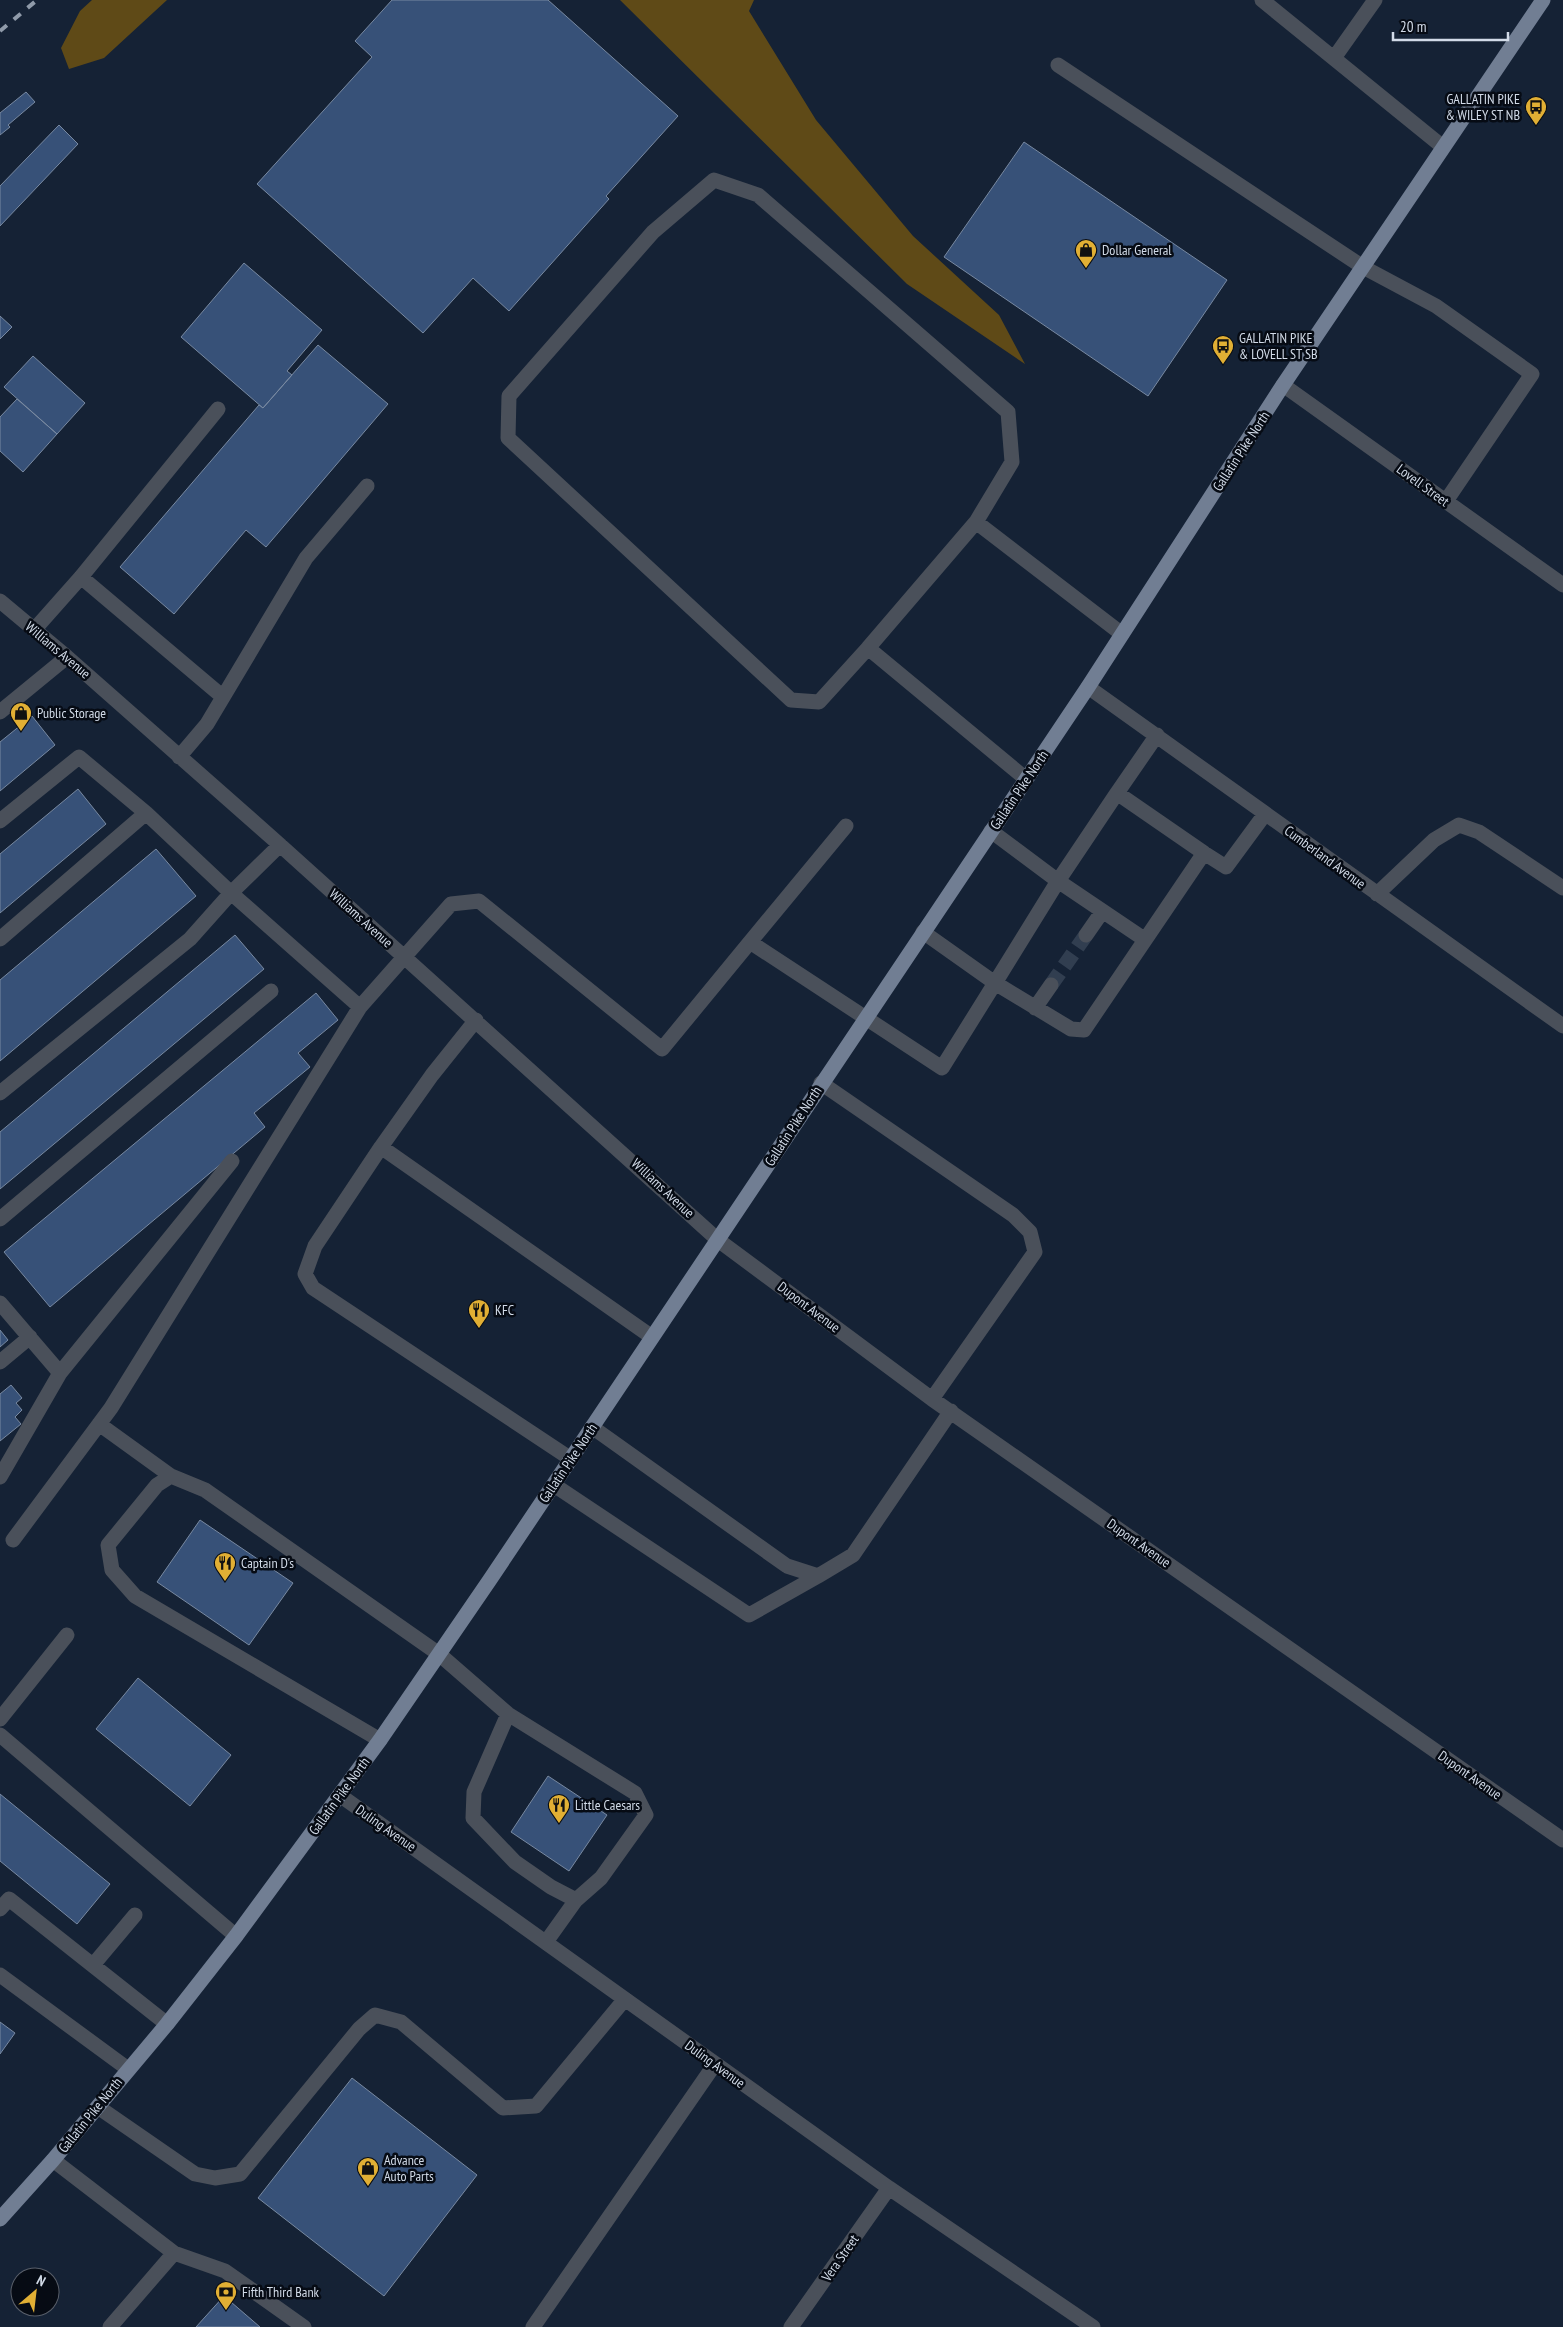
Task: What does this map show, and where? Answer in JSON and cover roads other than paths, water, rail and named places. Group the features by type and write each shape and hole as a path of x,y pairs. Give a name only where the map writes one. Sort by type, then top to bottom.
{"main road":[{"name":"Gallatin Pike North","path":"0,2219 53,2160 167,2024 236,1936 380,1740 554,1485 1088,687 1284,385 1542,0"}],"street":[{"path":"1262,0 1443,148"},
{"path":"1334,58 1375,0"},
{"path":"1058,65 1363,267 1436,306 1532,374 1446,502"},
{"path":"714,180 758,195 1008,412 1012,462 976,522 868,648 819,702 791,700 508,438 509,396 653,232 714,180"},
{"name":"Lovell Street","path":"1284,385 1563,585"},
{"path":"34,630 81,577 218,409"},
{"path":"179,757 207,724 306,558 366,486"},
{"path":"976,522 1122,634"},
{"path":"81,577 224,697"},
{"name":"Williams Avenue","path":"0,601 67,657 280,844 718,1240"},
{"path":"868,648 1026,779"},
{"path":"0,712 67,657"},
{"name":"Cumberland Avenue","path":"1088,687 1563,1026"},
{"path":"750,942 942,1068 1058,881 1156,735"},
{"path":"0,821 79,757 146,813 231,894 360,1008"},
{"path":"1117,793 1226,867 1265,814"},
{"path":"0,939 146,813"},
{"path":"1377,894 1434,840 1459,825 1479,832 1563,888"},
{"path":"13,1540 117,1400 360,1008 451,904 479,901 662,1049 846,826"},
{"path":"991,831 1058,881 1144,939"},
{"path":"0,1092 190,940 231,894 280,844"},
{"path":"923,932 995,983 1035,1008 1071,1029 1084,1030 1204,853"},
{"path":"1086,935 1102,912"},
{"path":"1035,1008 1051,985"},
{"path":"0,1219 271,991"},
{"path":"476,1020 432,1075 381,1147 316,1246 306,1274 312,1288 571,1459"},
{"path":"822,1083 1013,1215 1030,1232 1035,1252 932,1398"},
{"path":"381,1147 652,1336"},
{"path":"0,1478 60,1373 232,1161"},
{"name":"Dupont Avenue","path":"718,1240 932,1398 1563,1840"},
{"path":"0,1303 60,1373"},
{"path":"0,1362 30,1337"},
{"path":"554,1485 749,1615 852,1555 951,1411"},
{"path":"99,1424 171,1476 205,1490 439,1654 508,1714 635,1793 646,1815 601,1878 576,1900 546,1942"},
{"path":"592,1427 786,1566 818,1576"},
{"path":"171,1476 157,1484 108,1545 112,1570 135,1596 380,1740"},
{"path":"0,1719 67,1635"},
{"path":"508,1714 474,1792 474,1818 515,1862 551,1887 576,1900"},
{"path":"0,1736 236,1936"},
{"name":"Duling Avenue","path":"340,1796 889,2188 1093,2327"},
{"path":"0,1910 9,1899 167,2024"},
{"path":"93,1965 135,1915"},
{"path":"0,1975 128,2069"},
{"path":"98,2106 195,2174 215,2178 240,2174 359,2030 375,2015 401,2022 503,2108 536,2106 625,1999"},
{"path":"533,2327 716,2064"},
{"path":"53,2160 174,2253 225,2271 304,2327"},
{"name":"Vera Street","path":"791,2327 889,2188"},
{"path":"110,2327 174,2253"}],"tunnel":[{"path":"1051,985 1086,935"}],"railway":[{"path":"0,31 37,0"}],"place":[{"name":"GALLATIN PIKE & WILEY ST NB","path":"1536,126"},
{"name":"Dollar General","path":"1086,269"},
{"name":"GALLATIN PIKE & LOVELL ST SB","path":"1223,365"},
{"name":"Public Storage","path":"21,732"},
{"name":"KFC","path":"479,1329"},
{"name":"Captain D's","path":"225,1582"},
{"name":"Little Caesars","path":"559,1824"},
{"name":"Advance Auto Parts","path":"368,2187"},
{"name":"Fifth Third Bank","path":"226,2311"}]}
